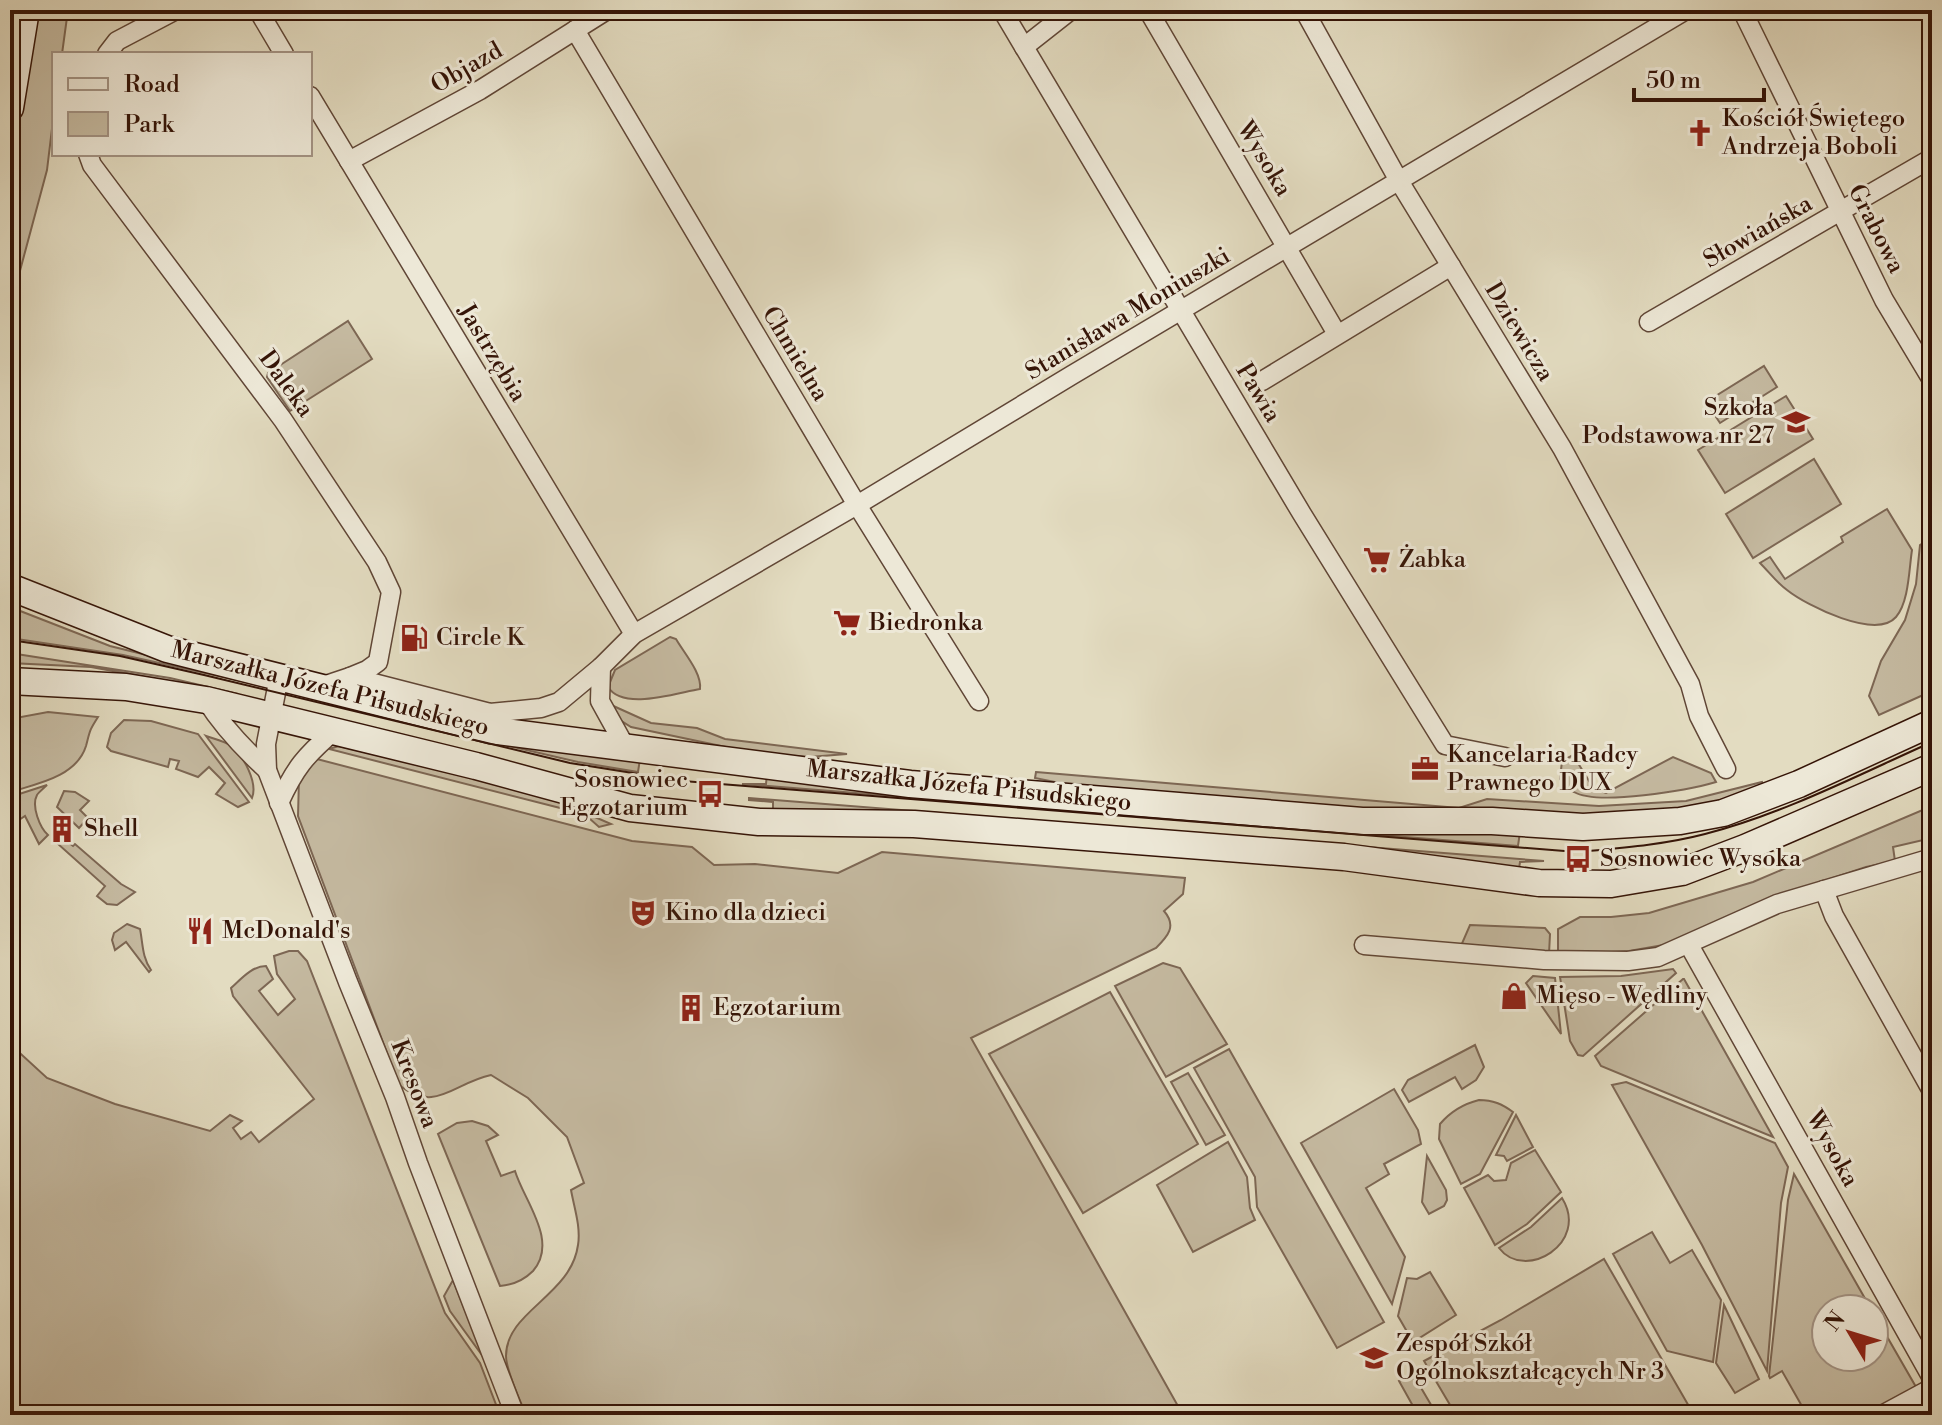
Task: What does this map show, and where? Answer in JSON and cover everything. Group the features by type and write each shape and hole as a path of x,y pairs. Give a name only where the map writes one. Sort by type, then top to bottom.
{"main road":[{"path":"10,108 26,10"},
{"path":"10,568 51,603"},
{"name":"Marszałka Józefa Piłsudskiego","path":"10,587 167,649 490,730 970,790 1362,821 1492,821 1583,827 1680,821 1723,813 1799,784 1932,723"},
{"name":"Marszałka Józefa Piłsudskiego","path":"10,681 126,687 206,700 645,810 759,822 914,824 1344,857 1539,883 1611,884 1682,872 1932,767"},
{"path":"10,693 51,683"}],"street":[{"path":"112,47 176,10"},
{"path":"258,10 283,52"},
{"name":"Objazd","path":"349,161 480,90 607,10"},
{"name":"Pawia","path":"1002,10 1445,745 1505,757"},
{"path":"1024,47 1071,10"},
{"name":"Wysoka","path":"1148,10 1337,334"},
{"name":"Dziewicza","path":"1304,10 1399,181 1562,448 1633,575 1690,684 1699,716 1726,769"},
{"name":"Stanisława Moniuszki","path":"350,677 490,713 550,705 569,696 634,634 857,505 1686,10"},
{"name":"Grabowa","path":"1742,10 1884,300 1932,380"},
{"name":"Chmielna","path":"575,30 857,505 979,701"},
{"name":"Jastrzębia","path":"312,99 634,634"},
{"name":"Daleka","path":"89,156 92,165 283,420 377,562 391,592 378,662 350,677"},
{"name":"Słowiańska","path":"1649,322 1932,158"},
{"path":"1262,381 1451,266"},
{"path":"601,667 600,701 626,748"},
{"path":"267,770 266,744 279,677"},
{"path":"320,687 350,677"},
{"path":"206,700 218,719 267,770"},
{"path":"279,803 295,769 310,751 334,731"},
{"name":"Kresowa","path":"267,770 515,1415"},
{"path":"1364,945 1544,960 1628,961 1658,957 1777,904 1932,858"},
{"path":"1824,890 1834,916 1932,1091"},
{"name":"Wysoka","path":"1689,945 1932,1378"},
{"path":"1882,1415 1932,1388"}],"green space":[{"path":"33,10 68,10 62,52 52,52 52,129 47,170 10,308 10,144"},
{"path":"348,321 372,359 290,411 267,377 268,373"},
{"path":"1764,366 1777,387 1720,423 1706,402"},
{"path":"1786,396 1813,439 1725,493 1698,450"},
{"path":"1814,459 1841,504 1753,558 1726,514"},
{"path":"1887,509 1912,550 1904,603 1896,617 1886,623 1858,623 1825,612 1787,590 1760,563 1770,557 1785,579 1843,542 1841,537"},
{"path":"1932,537 1932,691 1879,715 1869,696 1881,661 1905,620 1916,584 1920,545"},
{"path":"10,607 110,646 240,678 241,681 123,655 10,638"},
{"path":"670,637 676,639 692,663 700,689 637,699 615,694 608,687 615,670"},
{"path":"10,653 170,678 238,694 91,667 10,663"},
{"path":"609,704 651,723 697,728 725,739 847,754 809,757 759,754 631,727 620,720"},
{"path":"48,712 98,717 75,764 57,776 17,790 10,786 10,719"},
{"path":"124,720 151,721 198,734 249,802 238,807 216,794 225,783 209,767 198,777 176,769 179,761 170,759 168,767 111,751 107,747 111,733"},
{"path":"436,729 640,759 638,772 578,762"},
{"path":"206,736 229,744 241,756 253,785 252,798"},
{"path":"339,746 540,793 611,824 599,827 589,818 568,810 329,749"},
{"path":"1573,755 1594,789 1606,793 1673,757 1711,773 1716,782 1644,795 1586,796 1572,791 1560,779 1562,761"},
{"path":"313,758 632,841 692,847 714,865 755,864 838,873 882,852 1185,878 1183,894 1164,911 1170,921 1169,931 1156,948 971,1038 1183,1415 526,1415 507,1362 509,1340 516,1327 564,1278 573,1263 579,1231 571,1190 584,1183 567,1137 528,1098 491,1075 434,1097 412,1093 399,1085 298,816 299,778"},
{"path":"1036,772 1459,808 1487,799 1599,806 1686,801 1762,782 1765,788 1684,810 1582,816 1367,811 1094,790 1035,778"},
{"path":"767,773 1520,832 1518,846 742,784 766,784"},
{"path":"47,785 35,800 37,816 48,835 39,844 25,816 10,826 10,797"},
{"path":"64,791 75,792 89,801 80,810 88,818 79,828 57,807"},
{"path":"749,798 1544,861 1520,862 1519,869 773,811 773,802"},
{"path":"1932,806 1932,838 1893,847 1895,861 1866,867 1773,898 1675,943 1629,951 1558,955 1558,929 1580,917 1649,913 1753,882"},
{"path":"63,838 73,846 75,844 121,884 135,892 117,905 107,904 97,896 105,886 58,844"},
{"path":"127,924 140,929 149,972 126,942 115,950 112,940 114,933"},
{"path":"1470,925 1545,928 1550,934 1549,954 1460,948"},
{"path":"298,951 307,961 445,1313 480,1363 500,1415 10,1415 10,1044 47,1078 115,1104 210,1131 230,1115 242,1121 233,1128 241,1139 251,1132 259,1142 314,1099 233,996 231,988 251,971 266,966 273,979 259,991 278,1015 295,999 277,974 274,956"},
{"path":"1163,963 1180,968 1227,1044 1166,1077 1115,986"},
{"path":"1673,969 1676,973 1583,1056 1578,1055 1570,1041 1560,977 1621,976"},
{"path":"1533,976 1555,978 1561,1034 1526,983"},
{"path":"1683,979 1773,1137 1601,1066 1595,1056"},
{"path":"1110,992 1198,1144 1083,1213 989,1054"},
{"path":"1475,1045 1484,1067 1476,1080 1462,1089 1455,1077 1409,1102 1402,1090 1408,1080"},
{"path":"1229,1049 1384,1322 1337,1348 1257,1207 1255,1177 1194,1068"},
{"path":"1188,1073 1225,1135 1206,1145 1171,1082"},
{"path":"1626,1082 1775,1143 1788,1167 1781,1203 1767,1371 1702,1245 1612,1085"},
{"path":"1394,1089 1418,1130 1421,1144 1384,1164 1389,1174 1366,1188 1405,1257 1392,1304 1301,1143"},
{"path":"1479,1100 1497,1103 1513,1112 1480,1174 1461,1184 1439,1139 1440,1124 1448,1115"},
{"path":"1516,1115 1533,1147 1507,1161 1504,1156 1496,1155"},
{"path":"472,1121 488,1126 498,1135 486,1141 501,1176 515,1171 541,1234 540,1259 533,1271 522,1279 500,1286 438,1134 457,1123"},
{"path":"1228,1142 1247,1177 1250,1208 1255,1220 1193,1252 1157,1185"},
{"path":"1535,1150 1561,1192 1527,1224 1495,1245 1464,1188 1488,1175 1494,1181 1506,1180 1511,1163"},
{"path":"1427,1156 1446,1190 1447,1200 1444,1206 1429,1214 1422,1202"},
{"path":"1794,1174 1862,1293 1810,1293 1810,1373 1890,1373 1890,1342 1916,1387 1867,1415 1807,1415 1782,1371 1769,1376 1788,1200"},
{"path":"1562,1198 1568,1214 1568,1230 1551,1253 1524,1261 1510,1257 1499,1248 1531,1227"},
{"path":"1652,1232 1670,1263 1692,1250 1721,1300 1713,1362 1667,1351 1613,1254"},
{"path":"1604,1259 1694,1415 1456,1415 1424,1361"},
{"path":"1430,1272 1456,1315 1413,1342 1398,1316 1407,1278 1417,1279"},
{"path":"453,1280 484,1358 450,1311 444,1296"},
{"path":"1724,1305 1759,1379 1735,1393 1716,1363"},
{"path":"1410,1376 1417,1381 1437,1415 1418,1415 1399,1381"}],"tram line":[{"path":"10,640 120,656 570,763 683,781 1577,852 1673,841 1734,826 1820,793 1932,742"}],"place":[{"name":"Kościół Świętego Andrzeja Boboli","path":"1700,133"},
{"name":"Szkoła Podstawowa nr 27","path":"1796,422"},
{"name":"Żabka","path":"1377,560"},
{"name":"Biedronka","path":"847,623"},
{"name":"Circle K","path":"414,638"},
{"name":"Kancelaria Radcy Prawnego DUX","path":"1425,769"},
{"name":"Sosnowiec Egzotarium","path":"710,794"},
{"name":"Shell","path":"62,829"},
{"name":"Sosnowiec Wysoka","path":"1578,859"},
{"name":"Kino dla dzieci","path":"643,913"},
{"name":"McDonald's","path":"200,931"},
{"name":"Mięso - Wędliny","path":"1514,996"},
{"name":"Egzotarium","path":"691,1008"},
{"name":"Zespół Szkół Ogólnokształcących Nr 3","path":"1374,1358"}]}
